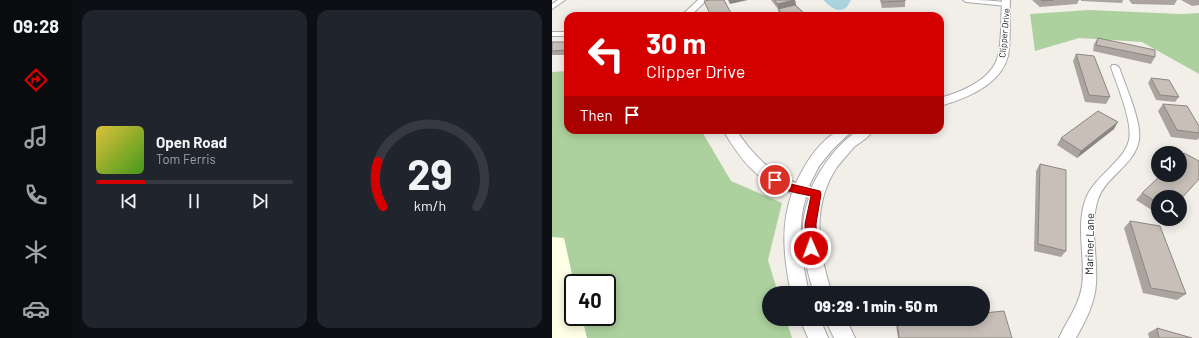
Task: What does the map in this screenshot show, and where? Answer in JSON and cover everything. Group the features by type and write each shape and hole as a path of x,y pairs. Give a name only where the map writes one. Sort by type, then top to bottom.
{"street":[{"path":"552,7 562,0"},
{"path":"690,12 703,0"},
{"path":"966,0 1007,2"},
{"name":"Clipper Drive","path":"944,101 964,94 977,87 988,79 1001,64 1003,56 1007,2"},
{"path":"552,34 564,34"},
{"name":"Mariner Lane","path":"1067,338 1076,323 1089,286 1088,213 1091,200 1096,188 1106,175 1120,163 1130,150 1134,140 1134,131 1131,119 1115,67"},
{"path":"732,134 749,160 760,170 775,180 808,192"},
{"path":"821,286 813,264 810,234 812,211 806,176 817,159 830,144 842,134"},
{"path":"798,286 795,272 791,232 794,211 837,156 862,134"},
{"path":"813,326 818,338"},
{"path":"839,326 845,338"}],"shaded area":[{"path":"552,237 564,237 572,274 564,274 564,326 584,326 587,338 552,338"}],"green space":[{"path":"1089,10 1181,14 1199,13 1199,74 1142,42 1079,38 1035,51 1030,14"},
{"path":"564,71 564,134 703,134 731,181 782,203 768,260 776,286 762,286 762,326 788,326 792,338 587,338 584,326 616,326 616,274 572,274 564,238 552,237 552,72"}],"water":[{"path":"823,0 851,0 847,7 837,10"}],"building":[{"path":"724,0 730,12 709,12 704,1"},
{"path":"775,0 795,0 777,4"},
{"path":"882,0 905,0 905,1 882,2"},
{"path":"795,5 803,12 781,12 778,9"},
{"path":"1098,38 1155,50 1155,57 1096,45"},
{"path":"552,42 564,42 564,50 552,51"},
{"path":"1076,54 1094,56 1110,97 1089,95"},
{"path":"1151,78 1169,80 1179,97 1160,95"},
{"path":"1163,104 1187,106 1199,126 1199,133 1177,130"},
{"path":"1098,111 1118,122 1081,151 1061,138"},
{"path":"1187,155 1199,161 1199,179 1187,192 1187,190 1151,190 1151,199 1142,193 1154,182 1187,182"},
{"path":"1040,164 1066,170 1066,251 1038,244"},
{"path":"1130,221 1151,224 1151,226 1160,226 1186,294 1151,288"},
{"path":"1004,311 1012,338 899,338 898,326 990,326 990,312"},
{"path":"1157,328 1192,338 1159,338"}],"route":[{"path":"775,180 788,187 816,194 812,211 810,234 811,248"}]}
